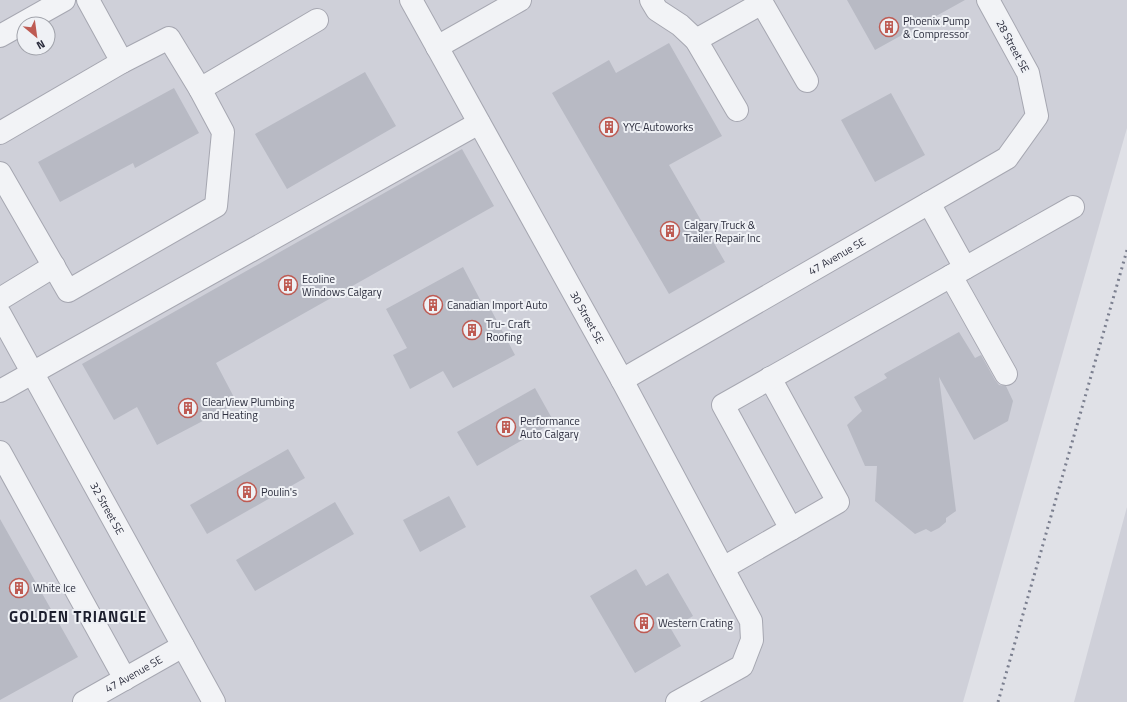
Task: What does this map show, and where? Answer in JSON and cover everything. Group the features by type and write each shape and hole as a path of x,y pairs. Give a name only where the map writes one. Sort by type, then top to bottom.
{"street":[{"path":"0,36 64,0"},
{"path":"88,0 122,62"},
{"name":"30 Street SE","path":"411,0 622,380 751,621 752,640 742,666 677,702"},
{"path":"437,47 520,0"},
{"path":"651,0 657,10 680,26 696,40 737,110"},
{"name":"28 Street SE","path":"988,0 1028,73 1037,116"},
{"path":"696,40 762,3 807,81"},
{"path":"200,90 317,20"},
{"path":"0,133 122,62 169,38 223,132 216,206 68,291 0,173"},
{"name":"47 Avenue SE","path":"622,380 1007,158 1037,116"},
{"path":"0,391 479,123"},
{"path":"930,203 958,272 1006,374"},
{"path":"791,529 723,405 1073,207"},
{"path":"0,298 54,266"},
{"name":"32 Street SE","path":"0,314 214,702"},
{"path":"723,568 838,502 770,378"},
{"path":"0,452 125,679"},
{"name":"47 Avenue SE","path":"84,702 183,646"}],"shaded area":[{"path":"0,0 1127,0 1127,128 963,702 0,702"},
{"path":"1127,507 1127,702 1074,702"}],"building":[{"name":"Phoenix Pump & Compressor","path":"847,0 965,0 875,50"},
{"path":"669,43 722,136 669,165 725,262 669,294 552,93 609,60 616,73"},
{"path":"365,72 396,126 287,189 255,134"},
{"path":"174,88 199,133 135,168 133,163 60,202 38,162"},
{"path":"891,93 925,155 875,182 841,120"},
{"name":"Ecoline Windows Calgary","path":"462,149 494,206 216,363 237,403 157,445 137,407 114,420 82,364"},
{"path":"463,267 484,307 488,304 515,355 453,388 443,371 410,389 393,355 407,348 386,309"},
{"path":"959,332 975,358 981,355 999,385 1006,386 1013,401 1008,421 974,440 939,377 956,511 946,518 946,522 939,528 931,532 926,529 915,534 875,501 877,466 865,466 847,425 862,411 854,397 887,378 884,374"},
{"name":"Performance Auto Calgary","path":"535,388 554,422 477,466 457,432"},
{"name":"Poulin's","path":"288,449 305,478 207,534 190,505"},
{"path":"449,496 466,527 420,552 403,520"},
{"path":"335,502 354,534 255,591 236,560"},
{"name":"White Ice","path":"0,519 78,657 0,700"},
{"name":"Western Crating","path":"636,569 646,586 668,573 693,616 671,629 681,646 635,673 590,596"}],"railway":[{"path":"998,702 1127,250"}],"place":[{"name":"Phoenix Pump & Compressor","path":"889,27"},
{"name":"YYC Autoworks","path":"609,127"},
{"name":"Calgary Truck & Trailer Repair Inc","path":"670,231"},
{"name":"Ecoline Windows Calgary","path":"288,285"},
{"name":"Canadian Import Auto","path":"433,305"},
{"name":"Tru- Craft Roofing","path":"472,330"},
{"name":"ClearView Plumbing and Heating","path":"188,408"},
{"name":"Performance Auto Calgary","path":"506,427"},
{"name":"Poulin's","path":"247,492"},
{"name":"White Ice","path":"19,588"},
{"name":"Western Crating","path":"644,623"}],"district":[{"name":"GOLDEN TRIANGLE","path":"78,616"}]}
